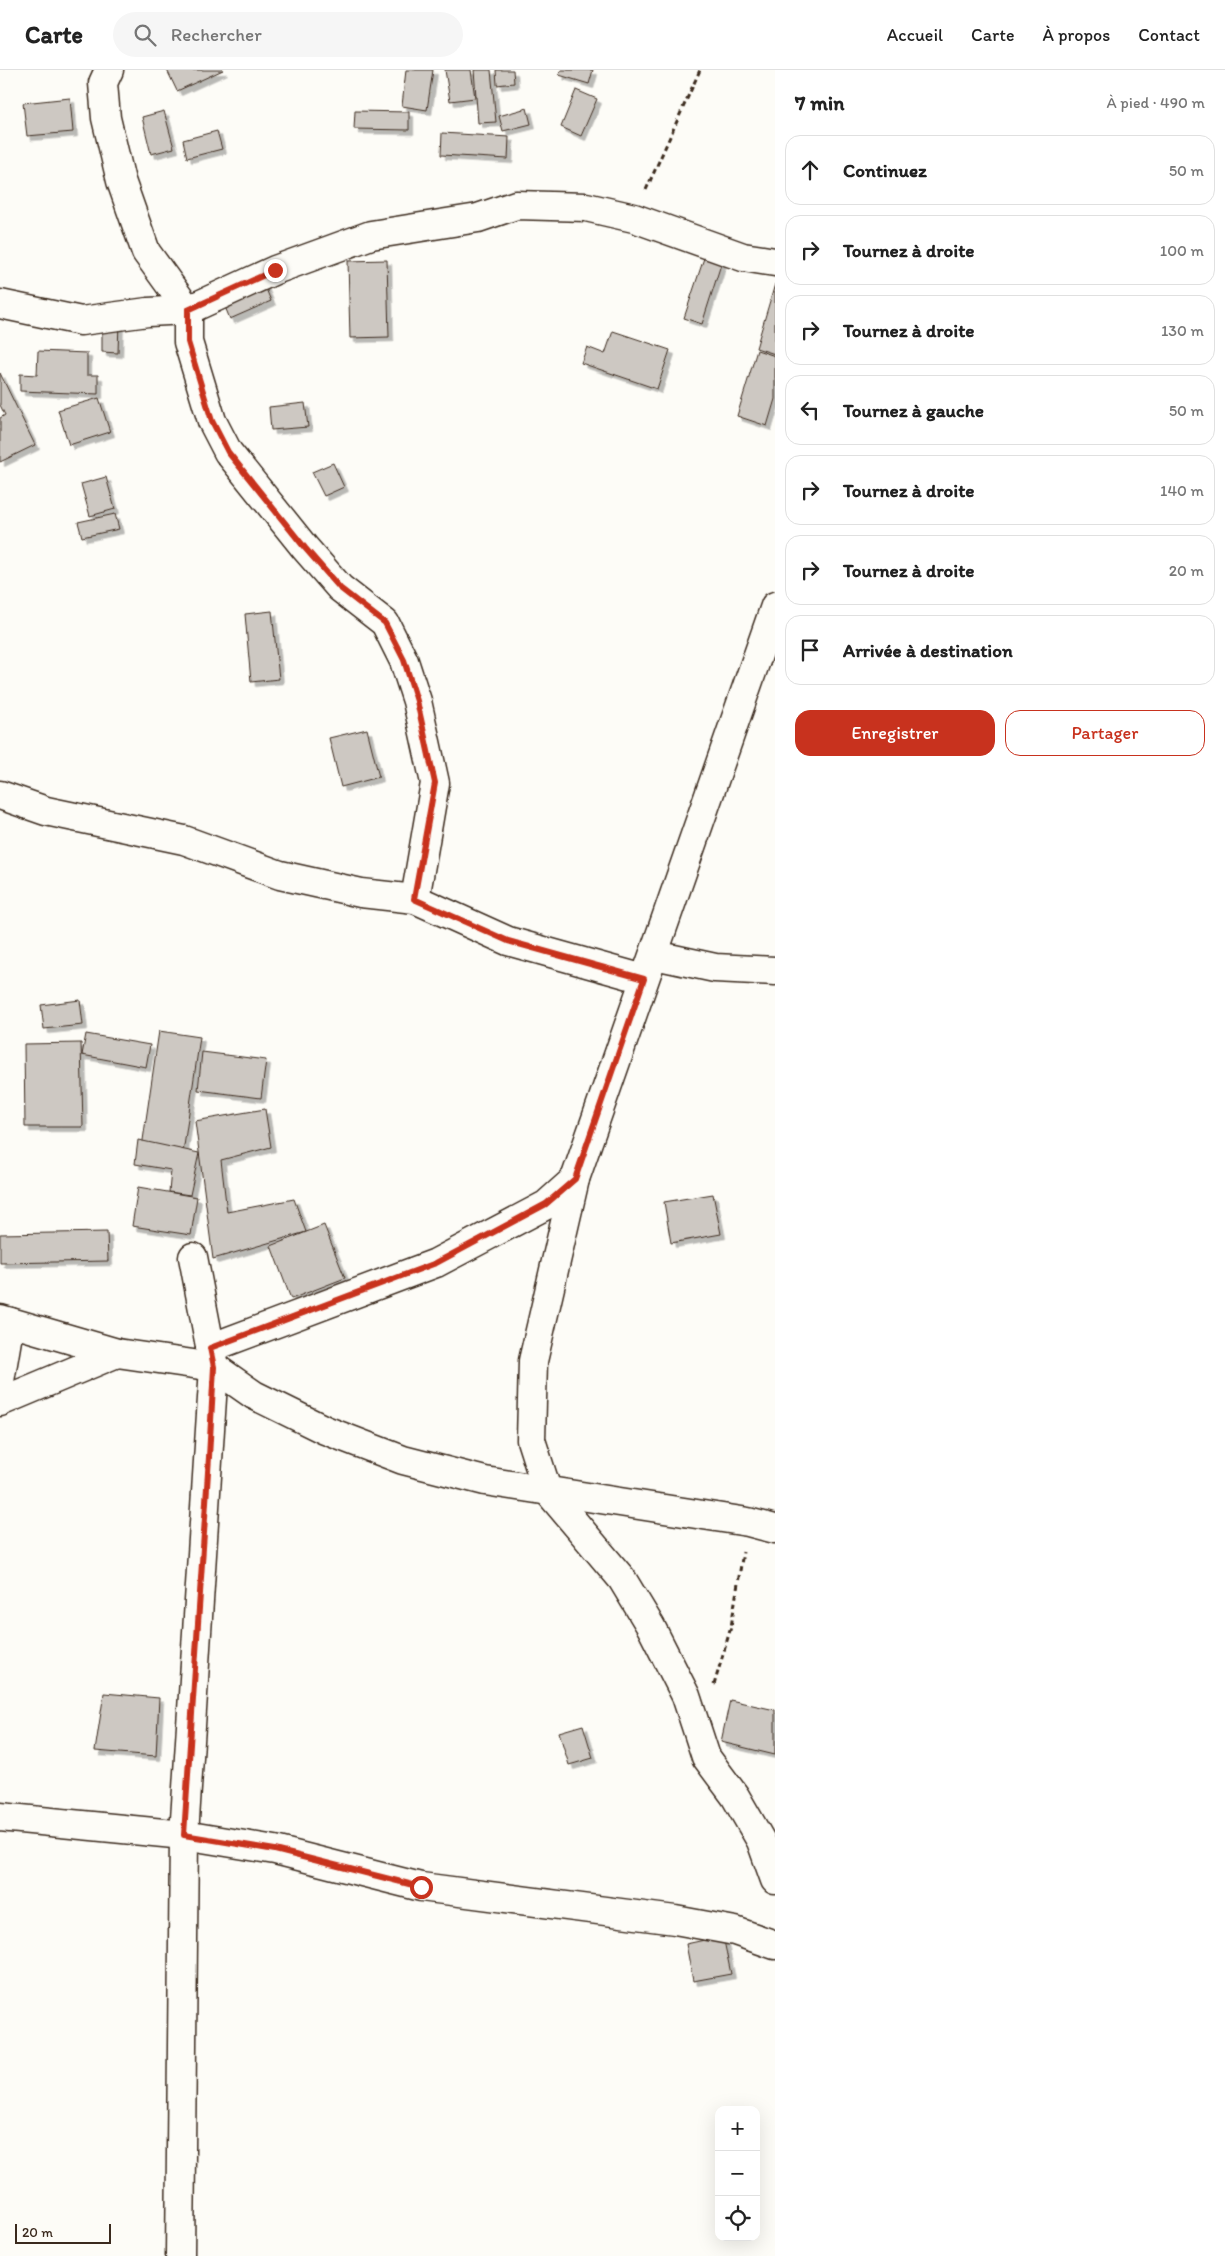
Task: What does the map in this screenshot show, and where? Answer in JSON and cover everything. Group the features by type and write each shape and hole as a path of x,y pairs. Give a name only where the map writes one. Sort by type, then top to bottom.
{"street":[{"path":"109,70 103,83 106,118 121,181 146,252 188,310 188,342 212,421 228,452 305,548 340,588 385,623 404,660 417,701 435,783 414,899"},
{"path":"0,304 81,321 148,312 188,310 275,270 371,235 478,218 516,205 586,208 634,218 743,257 775,262"},
{"path":"775,606 575,1179 533,1361 531,1440 547,1490 622,1579 651,1627 686,1696 706,1757 736,1796 762,1841 775,1880"},
{"path":"0,795 46,811 184,840 280,875 361,893 414,899 508,941 644,979"},
{"path":"654,955 715,968 775,971"},
{"path":"0,1380 5,1321 117,1353 212,1358 436,1263 546,1204 575,1179"},
{"path":"180,2256 184,1835 212,1358 193,1257"},
{"path":"0,1402 117,1353"},
{"path":"212,1358 254,1395 325,1430 403,1460 485,1481 748,1522 775,1529"},
{"path":"0,1817 184,1835 275,1850 421,1887 675,1920 735,1931 775,1945"}],"path":[{"path":"634,218 700,70"},
{"path":"713,1691 731,1627 748,1522"}],"building":[{"path":"167,70 223,70 177,91"},
{"path":"406,70 433,70 427,110 402,106"},
{"path":"445,70 471,70 475,98 450,101"},
{"path":"474,70 491,70 496,122 478,123"},
{"path":"496,70 513,70 514,83 497,85"},
{"path":"561,70 593,70 589,84 559,75"},
{"path":"576,90 597,99 581,136 561,127"},
{"path":"70,98 73,132 27,136 23,103"},
{"path":"527,108 531,124 503,131 499,116"},
{"path":"164,111 174,148 151,154 142,117"},
{"path":"355,111 409,112 409,130 354,129"},
{"path":"217,131 222,149 187,158 183,140"},
{"path":"442,133 509,137 508,159 441,155"},
{"path":"706,252 723,258 702,324 684,318"},
{"path":"387,260 389,337 350,338 348,261"},
{"path":"262,279 271,301 230,319 221,297"},
{"path":"775,284 775,354 756,348"},
{"path":"102,321 119,321 118,353 102,352"},
{"path":"613,331 670,350 657,389 581,363 587,347 605,354"},
{"path":"757,350 775,356 775,399 767,426 737,416"},
{"path":"38,351 87,353 87,375 98,375 98,394 20,391 20,374 37,375"},
{"path":"0,373 35,445 0,462 0,418 5,415 0,405"},
{"path":"99,398 110,432 69,445 58,410"},
{"path":"305,403 308,427 271,430 269,407"},
{"path":"333,463 344,487 324,496 312,472"},
{"path":"106,477 115,509 90,516 81,484"},
{"path":"115,514 119,529 82,537 78,522"},
{"path":"272,611 279,679 251,682 245,614"},
{"path":"367,729 379,777 341,787 329,738"},
{"path":"80,1000 83,1025 44,1029 41,1005"},
{"path":"159,1031 200,1037 183,1153 142,1147"},
{"path":"86,1034 150,1045 146,1067 82,1055"},
{"path":"81,1043 83,1127 25,1127 24,1044"},
{"path":"202,1052 266,1060 261,1098 198,1090"},
{"path":"265,1109 271,1147 221,1160 227,1212 294,1199 306,1232 213,1259 195,1121"},
{"path":"138,1140 199,1153 190,1195 169,1192 171,1170 135,1164"},
{"path":"138,1187 197,1197 191,1235 132,1226"},
{"path":"713,1194 721,1234 671,1243 664,1202"},
{"path":"324,1225 345,1278 291,1299 271,1246"},
{"path":"107,1232 108,1261 0,1263 0,1234"},
{"path":"104,1693 159,1698 156,1756 95,1751"},
{"path":"730,1700 775,1710 775,1755 721,1742"},
{"path":"583,1725 593,1758 569,1765 559,1732"},
{"path":"723,1936 731,1974 693,1981 686,1944"}],"route":[{"path":"275,270 188,310 188,342 201,379 212,421 228,452 305,548 340,588 385,623 404,660 417,701 435,783 414,899 508,941 644,979 615,1070 575,1179 546,1204 436,1263 210,1348 214,1367 184,1835 275,1850 421,1887"}]}
